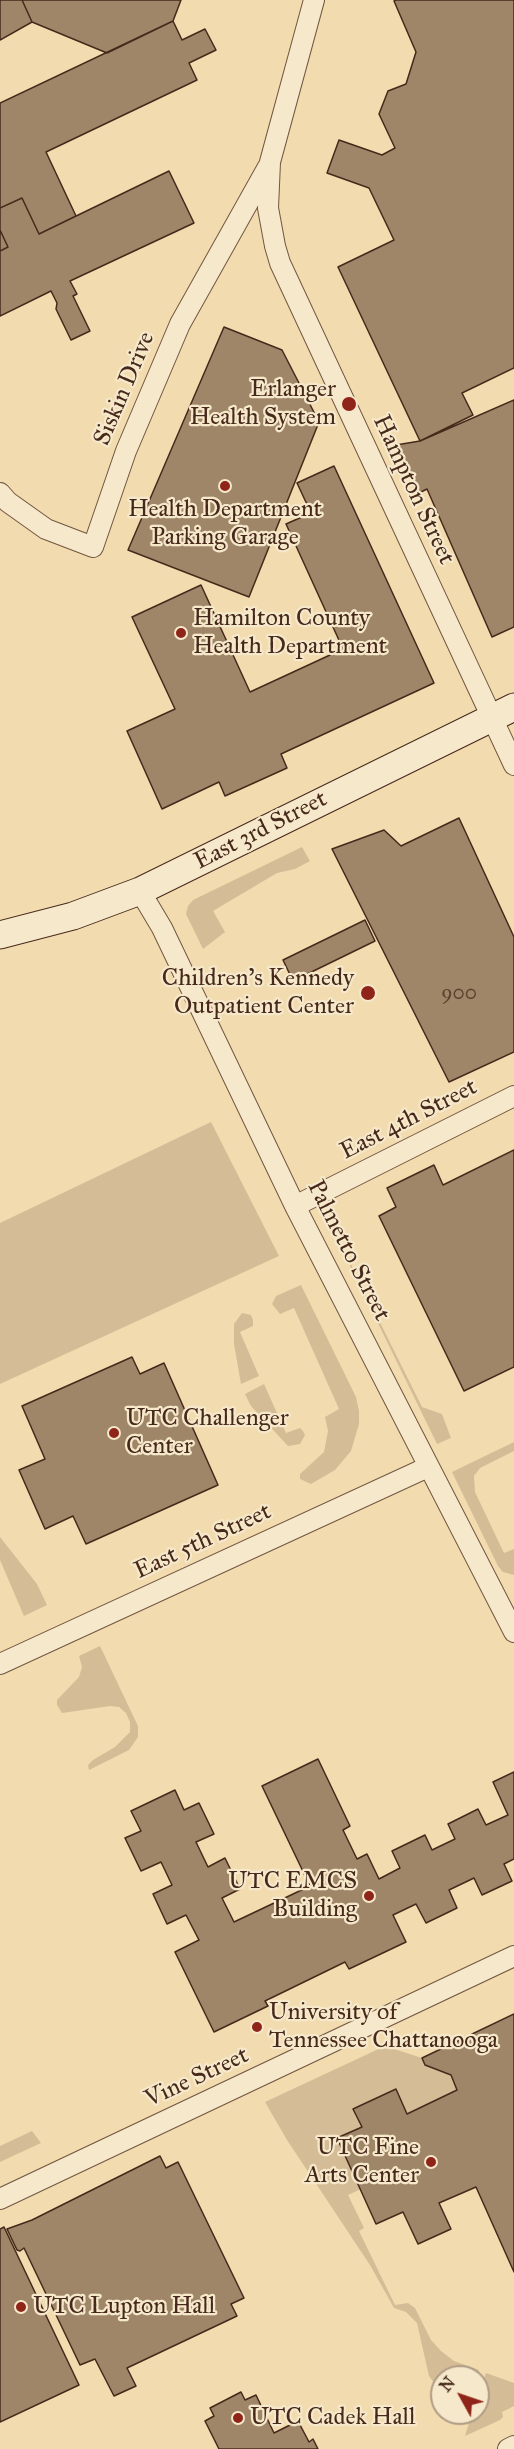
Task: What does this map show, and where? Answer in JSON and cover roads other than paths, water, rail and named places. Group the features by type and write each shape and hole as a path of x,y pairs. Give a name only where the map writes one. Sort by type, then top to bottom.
{"main road":[{"name":"East 3rd Street","path":"0,934 73,916 141,891 502,712"}],"street":[{"path":"270,162 314,0"},
{"name":"Siskin Drive","path":"0,493 8,502 46,529 93,547 126,451 180,324 270,162"},
{"name":"Hampton Street","path":"270,162 268,208 280,263 502,712 514,765"},
{"name":"Palmetto Street","path":"141,891 162,928 295,1206 428,1467 508,1604 514,1632"},
{"name":"East 4th Street","path":"295,1206 514,1096"},
{"name":"East 5th Street","path":"0,1664 428,1467"},
{"name":"Vine Street","path":"0,2199 514,1956"},
{"path":"508,2449 514,2446"}],"place":[{"name":"Erlanger Health System","path":"349,404"},
{"name":"Health Department Parking Garage","path":"225,486"},
{"name":"Hamilton County Health Department","path":"181,633"},
{"name":"Children's Kennedy Outpatient Center","path":"368,993"},
{"name":"UTC Challenger Center","path":"114,1433"},
{"name":"UTC EMCS Building","path":"369,1896"},
{"name":"University of Tennessee Chattanooga","path":"257,2027"},
{"name":"UTC Fine Arts Center","path":"431,2162"},
{"name":"UTC Lupton Hall","path":"21,2307"},
{"name":"UTC Cadek Hall","path":"238,2418"}]}
